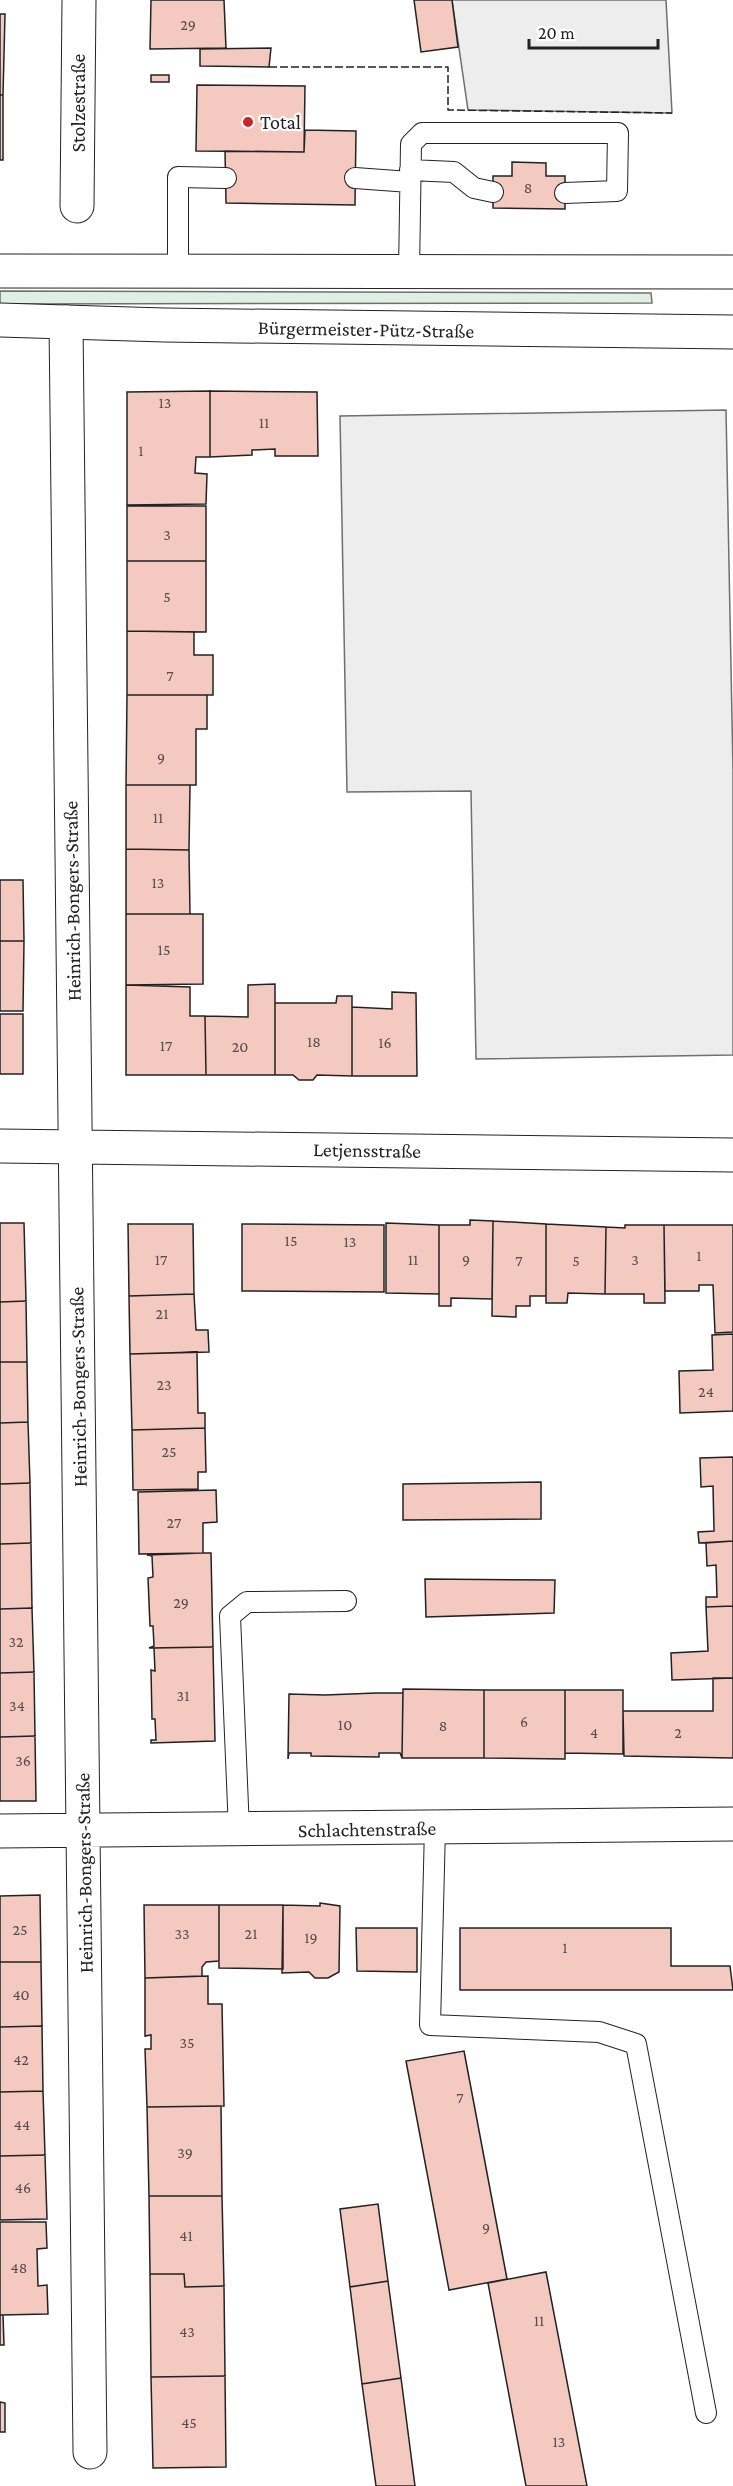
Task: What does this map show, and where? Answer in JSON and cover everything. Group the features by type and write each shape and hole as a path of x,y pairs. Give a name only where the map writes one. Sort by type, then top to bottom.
{"street":[{"name":"Stolzestraße","path":"77,206 79,0"},
{"path":"0,272 733,272"},
{"name":"Bürgermeister-Pütz-Straße","path":"0,320 597,332 733,332"},
{"name":"Heinrich-Bongers-Straße","path":"66,322 90,2451"},
{"name":"Letjensstraße","path":"0,1146 733,1155"},
{"name":"Schlachtenstraße","path":"0,1832 733,1824"}],"lane":[{"path":"410,273 411,144 422,133 618,133 617,191 565,193"},
{"path":"355,178 454,172 474,188 493,192"},
{"path":"178,271 178,177 226,177"},
{"path":"239,1830 230,1616 247,1602 346,1601"},
{"path":"435,1828 430,2025 598,2032 636,2044 706,2413"}],"green space":[{"path":"0,291 651,293 652,303 0,304"}],"shaded area":[{"path":"452,0 666,0 672,113 468,110"},
{"path":"726,410 733,770 733,1055 476,1059 471,791 347,792 340,416"}],"building":[{"path":"151,0 224,0 226,48 150,49"},
{"path":"414,0 452,0 458,47 421,52"},
{"path":"0,14 5,14 3,95 0,95"},
{"path":"271,48 269,67 200,66 200,49"},
{"path":"151,75 169,75 169,82 151,82"},
{"path":"197,85 305,86 304,152 196,151"},
{"path":"0,95 3,95 3,160 0,160"},
{"path":"305,130 356,131 355,205 226,203 225,151 304,152"},
{"path":"512,162 546,163 546,176 565,176 565,209 493,208 493,176 512,176"},
{"path":"210,391 210,457 196,457 195,473 207,474 206,504 127,505 127,392"},
{"path":"210,391 317,392 318,456 275,456 275,449 252,450 252,455 210,457"},
{"path":"127,506 206,506 206,561 127,561"},
{"path":"127,561 206,561 206,632 127,631"},
{"path":"127,631 194,632 194,655 213,655 213,695 127,695"},
{"path":"127,695 207,695 207,729 196,729 196,785 126,785"},
{"path":"126,785 190,785 189,850 126,849"},
{"path":"126,849 189,850 190,914 126,914"},
{"path":"0,880 23,880 24,941 0,941"},
{"path":"126,914 203,914 203,984 126,985"},
{"path":"0,941 24,941 23,1011 0,1011"},
{"path":"275,984 275,1075 206,1075 205,1016 248,1017 248,985"},
{"path":"126,985 190,987 190,1016 205,1016 206,1075 126,1075"},
{"path":"392,992 416,993 417,1076 352,1076 352,1007 392,1009"},
{"path":"337,996 352,996 352,1076 317,1075 313,1080 299,1080 293,1075 275,1075 275,1003 336,1003"},
{"path":"0,1014 23,1014 23,1074 0,1074"},
{"path":"470,1220 493,1221 492,1299 451,1298 451,1306 439,1306 439,1225 470,1225"},
{"path":"493,1221 546,1224 546,1296 530,1296 530,1306 516,1306 516,1317 492,1316"},
{"path":"0,1223 24,1223 26,1301 0,1302"},
{"path":"386,1223 439,1225 439,1294 386,1293"},
{"path":"128,1224 193,1224 194,1294 129,1296"},
{"path":"242,1224 384,1225 384,1292 242,1291"},
{"path":"546,1224 606,1227 605,1294 568,1293 567,1303 546,1303"},
{"path":"625,1225 664,1225 665,1303 644,1303 644,1294 605,1294 606,1227 625,1228"},
{"path":"664,1225 733,1225 733,1332 715,1333 713,1285 699,1285 699,1291 665,1291"},
{"path":"194,1294 196,1330 208,1330 209,1352 130,1354 129,1296"},
{"path":"26,1301 27,1362 0,1362 0,1302"},
{"path":"733,1334 733,1411 680,1413 679,1371 713,1370 712,1335"},
{"path":"197,1352 198,1413 205,1413 205,1428 132,1430 130,1354"},
{"path":"0,1362 27,1362 28,1422 0,1423"},
{"path":"28,1422 30,1483 0,1484 0,1423"},
{"path":"205,1428 206,1472 198,1472 198,1489 133,1490 132,1430"},
{"path":"733,1457 733,1541 699,1543 698,1532 714,1531 713,1486 701,1487 700,1458"},
{"path":"541,1482 541,1519 403,1520 403,1484"},
{"path":"30,1483 31,1543 0,1544 0,1484"},
{"path":"216,1490 217,1522 203,1523 203,1553 139,1554 138,1492"},
{"path":"733,1541 733,1606 706,1607 706,1597 717,1597 716,1565 707,1566 706,1543"},
{"path":"31,1543 32,1608 0,1609 0,1544"},
{"path":"211,1553 213,1647 149,1648 154,1646 153,1626 150,1626 148,1578 153,1577 152,1556 147,1555"},
{"path":"425,1579 555,1580 554,1613 426,1617"},
{"path":"733,1606 733,1678 672,1680 671,1653 708,1651 706,1607"},
{"path":"32,1608 34,1672 0,1673 0,1609"},
{"path":"213,1647 215,1741 151,1743 151,1740 156,1740 155,1719 152,1719 151,1670 155,1671 154,1648"},
{"path":"34,1672 35,1736 0,1737 0,1673"},
{"path":"713,1678 733,1678 733,1758 624,1756 623,1711 713,1711"},
{"path":"403,1689 484,1690 484,1758 402,1758"},
{"path":"484,1690 565,1690 565,1759 484,1758"},
{"path":"565,1690 623,1690 623,1754 565,1753"},
{"path":"403,1693 402,1758 400,1753 379,1753 379,1757 311,1756 311,1753 289,1753 288,1759 289,1694"},
{"path":"35,1736 36,1801 0,1801 0,1737"},
{"path":"40,1895 41,1962 0,1962 0,1896"},
{"path":"320,1903 340,1906 339,1972 328,1978 315,1978 309,1972 282,1973 283,1905 320,1906"},
{"path":"144,1905 219,1905 219,1961 206,1962 202,1967 202,1976 145,1978"},
{"path":"219,1905 283,1905 283,1969 219,1968"},
{"path":"356,1928 417,1928 417,1972 357,1971"},
{"path":"460,1928 671,1928 671,1966 730,1966 733,1990 460,1990"},
{"path":"0,1962 41,1962 42,2026 0,2027"},
{"path":"208,1976 208,2004 222,2004 224,2106 147,2107 145,2049 151,2049 151,2035 145,2036 145,1978"},
{"path":"42,2026 43,2091 0,2092 0,2027"},
{"path":"464,2051 507,2279 449,2290 406,2061"},
{"path":"43,2091 45,2155 0,2156 0,2092"},
{"path":"221,2106 222,2196 149,2196 147,2107"},
{"path":"45,2155 47,2219 0,2220 0,2156"},
{"path":"149,2196 222,2196 224,2286 185,2287 184,2274 150,2274"},
{"path":"378,2204 388,2281 350,2287 340,2209"},
{"path":"0,2222 46,2222 47,2248 37,2249 38,2286 47,2285 48,2314 0,2315"},
{"path":"546,2272 587,2486 526,2486 488,2283"},
{"path":"150,2274 184,2274 185,2287 224,2286 225,2376 151,2377"},
{"path":"388,2281 401,2378 362,2384 350,2287"},
{"path":"0,2315 3,2315 4,2345 0,2345"},
{"path":"225,2376 226,2467 153,2468 151,2377"},
{"path":"401,2378 415,2486 376,2486 362,2384"},
{"path":"0,2402 5,2403 5,2432 0,2432"}],"fence":[{"path":"269,67 448,67 448,110 672,113"}],"place":[{"name":"Total","path":"248,122"}]}
